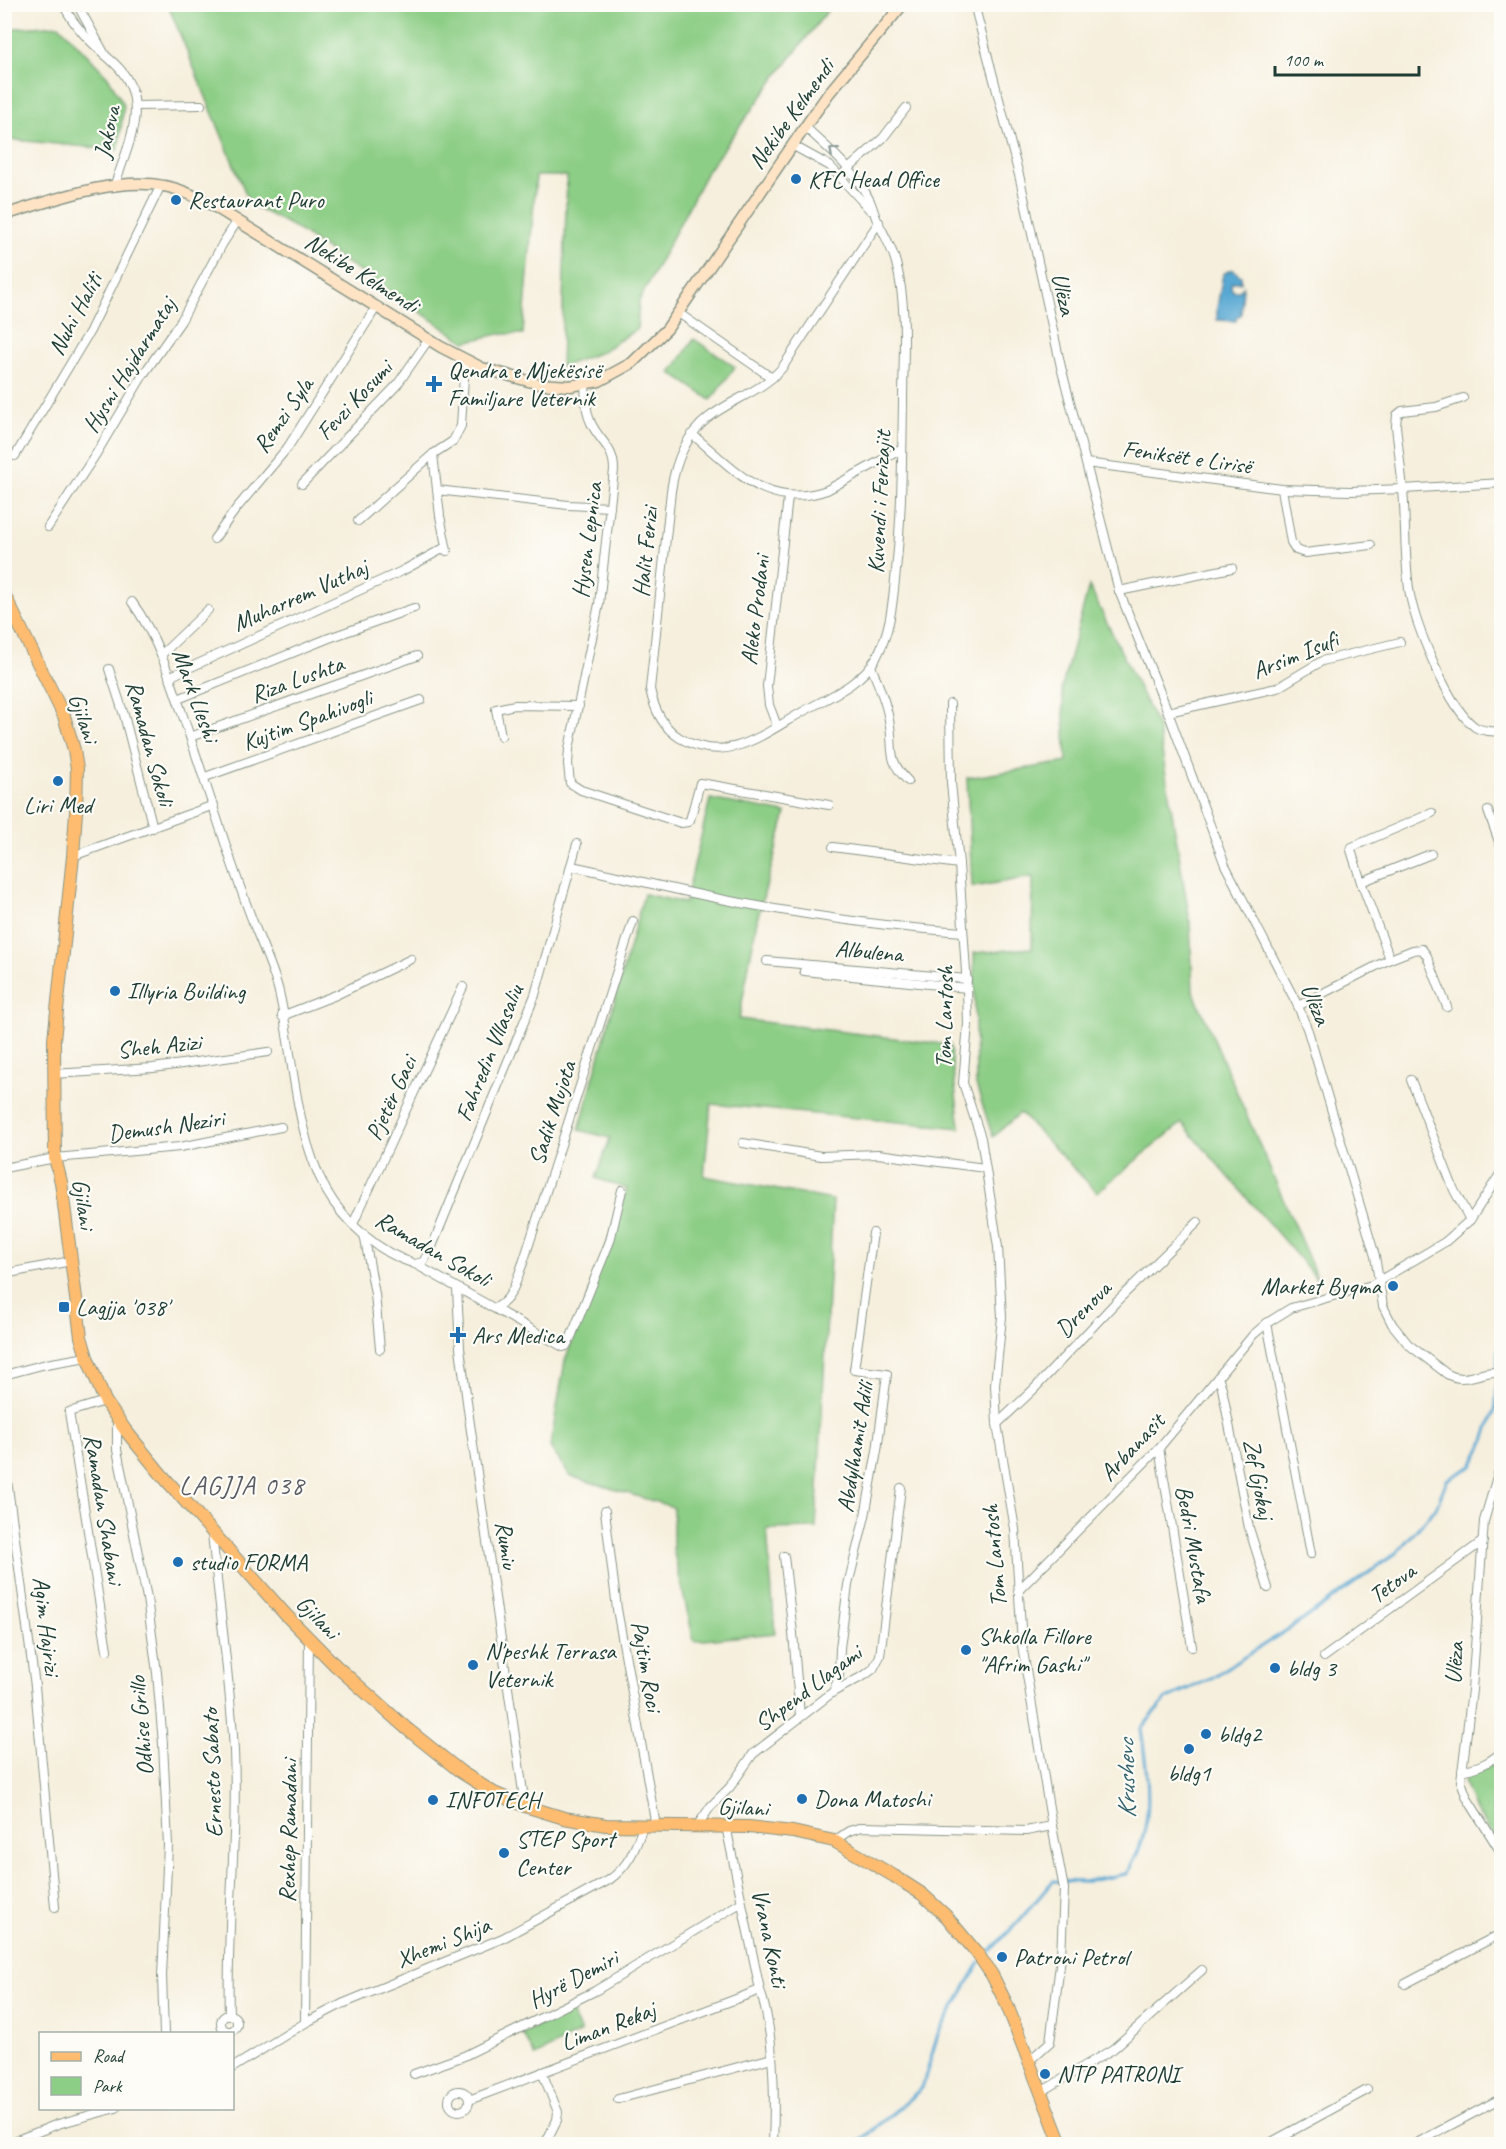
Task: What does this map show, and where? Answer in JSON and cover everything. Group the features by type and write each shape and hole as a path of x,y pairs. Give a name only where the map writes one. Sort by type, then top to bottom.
{"main road":[{"name":"Gjilani","path":"4,594 46,676 70,733 77,769 73,856 56,1009 53,1074 55,1158 61,1182 81,1336 105,1401 160,1474 309,1639 366,1693 443,1758 477,1783 525,1806 581,1822 606,1825 772,1828 834,1841 871,1861 922,1894 946,1916 992,1975 1007,2005 1061,2145"}],"street":[{"name":"Jakova","path":"63,4 78,31 106,56 127,79 133,90 134,124 114,186"},
{"path":"77,4 106,56"},
{"name":"Nekibe Kelmendi","path":"4,215 71,195 114,186 161,185 192,195 238,220 465,360 498,374 540,384 570,386 585,384 612,375 632,363 656,342 680,314 805,126 829,93 903,4"},
{"name":"Ulëza","path":"974,4 1020,179 1061,367 1119,591 1168,712 1225,866 1298,1006 1315,1053 1353,1178 1377,1264 1383,1306 1392,1324 1408,1344 1447,1374 1460,1379 1498,1371"},
{"path":"135,106 201,105"},
{"path":"841,176 883,138 906,108"},
{"path":"805,126 849,168 870,201 877,220"},
{"path":"792,145 825,162 841,176 877,220"},
{"name":"Nuhi Haliti","path":"15,456 90,331 161,185"},
{"name":"Hysni Hajdarmataj","path":"48,527 96,454 143,375 181,321 238,220"},
{"name":"Halit Ferizi","path":"870,666 849,685 735,747 712,750 693,745 676,735 660,718 652,700 650,676 673,474 680,453 709,417 772,378 877,220"},
{"name":"Kuvendi i Ferizajit","path":"870,666 881,647 892,609 902,508 902,293 896,262 877,220"},
{"name":"Remzi Syla","path":"214,539 288,447 377,306"},
{"path":"680,314 772,378"},
{"name":"Fevzi Kosumi","path":"302,484 397,385 429,339"},
{"path":"358,521 433,454 453,441 461,426 465,360"},
{"name":"Hysen Lepnica","path":"585,384 590,422 613,453 614,460 599,604 569,749 568,778 570,783 581,790 681,823 688,822 690,819 700,783 829,806"},
{"path":"1463,398 1436,406 1402,411 1397,415 1395,426 1403,489 1408,577 1419,628 1449,692 1467,720 1480,730 1502,732"},
{"path":"693,435 754,486 788,497 827,490 902,449"},
{"name":"Muharrem Vuthaj","path":"170,677 447,549 433,454"},
{"name":"Feniksët e Lirisë","path":"1086,463 1282,489 1350,491 1502,483"},
{"name":"Feniksët e Lirisë","path":"1282,489 1291,542 1296,550 1305,553 1371,545"},
{"path":"437,490 568,505 610,507"},
{"name":"Aleko Prodani","path":"777,726 769,705 767,686 788,497"},
{"path":"1119,591 1232,568"},
{"name":"Mark Lleshi","path":"132,602 148,626 161,654 214,805"},
{"path":"178,699 329,638 414,608"},
{"path":"161,654 208,610"},
{"name":"Arsim Isufi","path":"1168,712 1277,688 1322,661 1400,642"},
{"name":"Riza Lushta","path":"190,737 417,656"},
{"path":"870,666 889,720 894,765 908,781"},
{"name":"Ramadan Sokoli","path":"109,669 124,715 153,828"},
{"name":"Kujtim Spahivogli","path":"205,777 421,700"},
{"name":"Tom Lantosh","path":"950,704 951,783 967,984 968,1024 963,1083 978,1124 997,1238 1002,1294 1001,1342 995,1384 997,1424 1015,1529 1022,1645 1052,1826 1065,1889 1061,1957 1050,2042 1029,2061"},
{"path":"501,736 496,709 515,705 579,706"},
{"name":"Ramadan Sokoli","path":"73,856 214,805 246,903 279,991 309,1148 326,1189 339,1210 364,1234 394,1255 415,1264 563,1347 572,1337 610,1241 622,1190"},
{"path":"1488,811 1502,850"},
{"path":"1390,959 1361,882 1352,854 1353,847 1432,813"},
{"name":"Fahredin Vllasaliu","path":"415,1264 423,1262 431,1249 520,1034 535,995 577,844"},
{"path":"833,847 959,864"},
{"path":"1361,882 1431,854"},
{"path":"571,866 737,902 883,925 963,932"},
{"name":"Sadik Mujota","path":"495,1308 502,1305 510,1295 523,1263 633,921"},
{"path":"1298,1006 1390,959 1422,949 1427,956 1447,1007"},
{"path":"282,1016 336,995 411,959"},
{"name":"Albulena","path":"767,961 967,984"},
{"name":"Albulena","path":"804,971 967,984"},
{"name":"Pjetër Gaci","path":"353,1224 463,987"},
{"name":"Sheh Azizi","path":"53,1074 153,1068 268,1052"},
{"path":"1411,1080 1454,1190 1470,1220"},
{"name":"Demush Neziri","path":"4,1168 55,1158 180,1147 281,1127"},
{"path":"743,1143 821,1156 878,1154 985,1168"},
{"name":"Arbanasit","path":"1018,1591 1158,1448 1253,1335 1267,1323 1297,1305 1365,1288 1445,1242 1470,1220 1502,1171"},
{"name":"Drenova","path":"997,1424 1198,1222"},
{"name":"Abdylhamit Adili","path":"832,1692 839,1677 847,1595 877,1451 887,1374 855,1370 873,1233"},
{"path":"364,1234 375,1294 380,1349"},
{"path":"4,1274 71,1261"},
{"name":"Rumiu","path":"457,1288 460,1348 467,1405 525,1806"},
{"path":"1267,1323 1311,1554"},
{"path":"4,1375 46,1364 87,1357"},
{"name":"Zef Gjokaj","path":"1218,1377 1252,1543 1268,1588"},
{"name":"Ramadan Shabani","path":"105,1401 69,1412 107,1650"},
{"name":"Odhise Grillo","path":"117,1418 117,1450 152,1636 164,1753 168,1836 162,1976 164,2032"},
{"name":"Bedri Mustafa","path":"1158,1448 1192,1647"},
{"name":"Agim Hajrizi","path":"4,1458 35,1686 55,1907"},
{"name":"Ulëza","path":"1501,1464 1488,1504 1483,1541 1472,1690 1462,1771 1463,1790 1501,1853"},
{"name":"Shpend Llagami","path":"697,1826 711,1806 730,1787 753,1754 832,1692 873,1669 880,1656 901,1488"},
{"name":"Pajtim Roci","path":"605,1511 617,1609 650,1826"},
{"name":"Ernesto Sabato","path":"212,1531 234,1750 234,1852 229,2016"},
{"name":"Tetova","path":"1324,1657 1483,1541"},
{"path":"784,1556 800,1716"},
{"name":"Rexhep Ramadani","path":"305,2023 309,1639"},
{"path":"1462,1771 1486,1764 1502,1751"},
{"name":"Xhemi Shija","path":"234,2067 305,2023 342,2004 503,1938 609,1880 623,1868 650,1826"},
{"name":"Vrana Konti","path":"726,1826 760,1990 766,2007 772,2058 773,2145"},
{"path":"834,1841 849,1831 862,1827 1026,1831 1052,1826"},
{"name":"Hyrë Demiri","path":"414,2074 464,2056 595,1991 742,1902"},
{"path":"1405,1984 1502,1934"},
{"path":"1041,2092 1113,2049 1202,1970"},
{"name":"Liman Rekaj","path":"469,2100 760,1990"},
{"path":"618,2099 772,2058"},
{"path":"542,2072 558,2112 557,2120 544,2145"},
{"path":"1268,2145 1367,2090"},
{"path":"1415,2145 1502,2098"},
{"path":"13,2144 26,2141 58,2124 112,2110"}],"green space":[{"path":"168,5 832,5 708,170 639,301 637,329 601,352 561,367 567,176 536,176 523,334 499,334 465,342 292,226 250,204"},
{"path":"59,25 108,77 124,105 118,150 5,139 5,29"},
{"path":"694,339 735,367 711,400 671,373"},
{"path":"1089,586 1158,727 1190,922 1193,991 1318,1280 1182,1123 1097,1192 1020,1113 993,1137 976,1085 974,953 1032,948 1033,877 972,887 967,778 1067,762 1062,687"},
{"path":"710,799 786,813 757,920 739,1019 950,1045 960,1128 711,1104 704,1176 833,1200 816,1528 767,1529 775,1633 694,1641 673,1549 673,1507 570,1476 550,1447 565,1361 627,1189 596,1178 610,1138 579,1130 644,894 685,903"},
{"path":"1500,1757 1502,1760 1502,1839 1498,1843 1473,1806 1464,1782 1471,1771 1487,1767"},
{"path":"570,2010 581,2032 535,2056 523,2033"}],"water":[{"path":"1232,269 1241,276 1241,282 1232,282 1231,287 1233,291 1239,291 1243,287 1241,315 1236,317 1236,321 1217,320 1223,274"}],"waterway":[{"name":"Krushevc","path":"984,1957 1053,1881 1083,1882 1126,1874 1136,1857 1142,1839 1148,1803 1141,1729 1166,1699 1208,1680 1303,1620 1396,1553 1436,1508 1447,1480 1472,1466 1496,1407 1498,1350 1502,1334"},
{"name":"Krushevc","path":"857,2144 922,2088 938,2034 980,1962"}],"place":[{"name":"KFC Head Office","path":"796,179"},
{"name":"Restaurant Puro","path":"176,200"},
{"name":"Qendra e Mjekësisë Familjare Veternik","path":"434,384"},
{"name":"Liri Med","path":"58,781"},
{"name":"Illyria Building","path":"115,991"},
{"name":"Market Byqma","path":"1393,1286"},
{"name":"Lagjja '038'","path":"64,1307"},
{"name":"Ars Medica","path":"458,1335"},
{"name":"studio FORMA","path":"178,1562"},
{"name":"Shkolla Fillore \"Afrim Gashi\"","path":"966,1650"},
{"name":"N'peshk Terrasa Veternik","path":"473,1665"},
{"name":"bldg 3","path":"1275,1668"},
{"name":"bldg2","path":"1206,1734"},
{"name":"bldg1","path":"1189,1749"},
{"name":"Dona Matoshi","path":"802,1799"},
{"name":"INFOTECH","path":"433,1800"},
{"name":"STEP Sport Center","path":"504,1853"},
{"name":"Patroni Petrol","path":"1002,1957"},
{"name":"NTP PATRONI","path":"1045,2074"}],"district":[{"name":"LAGJJA 038","path":"242,1485"}]}
